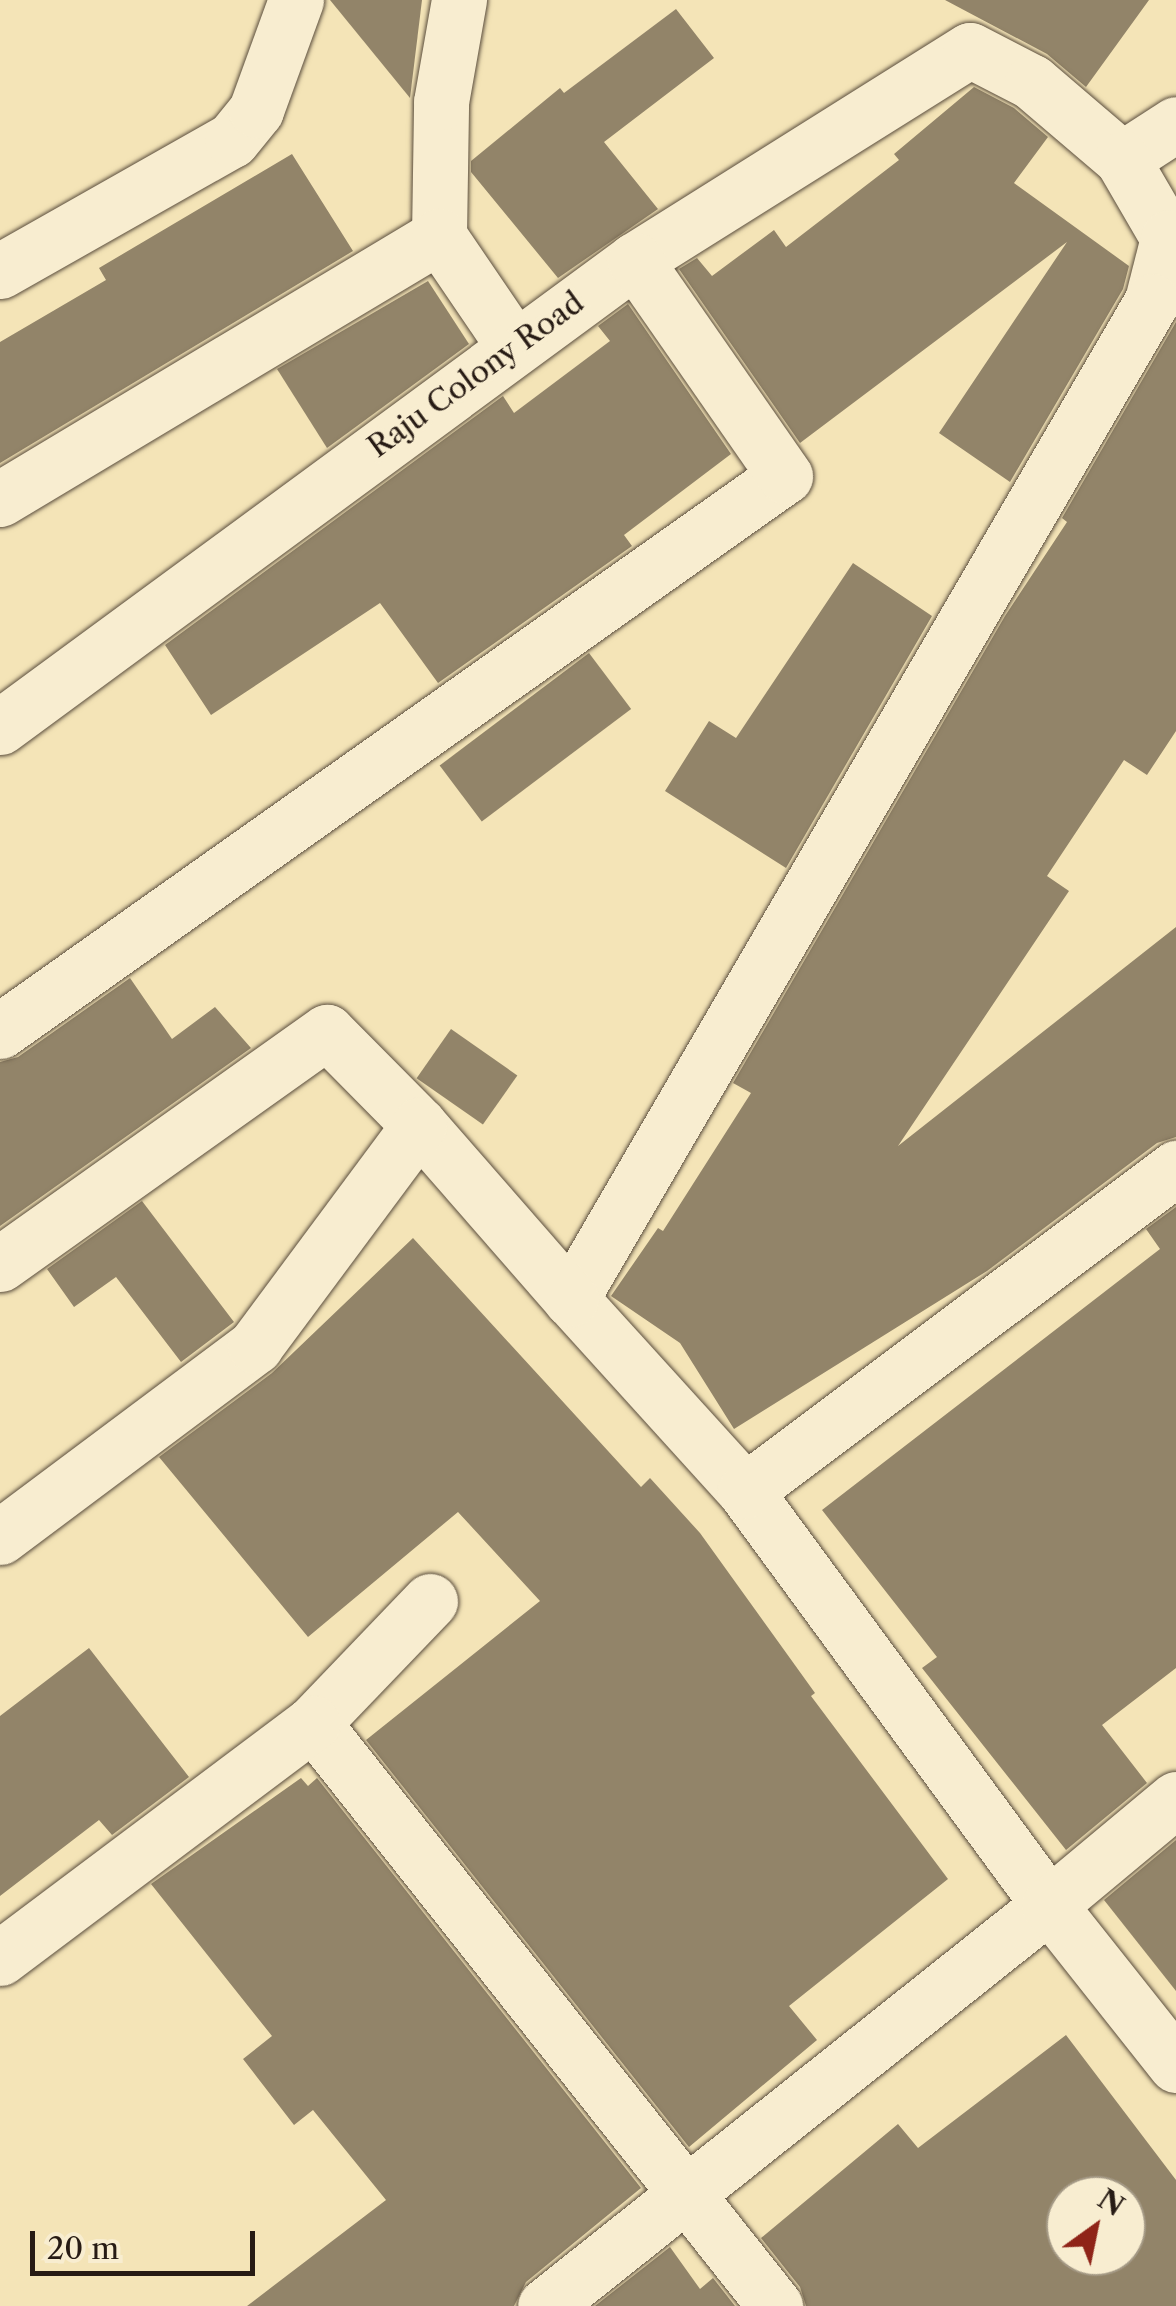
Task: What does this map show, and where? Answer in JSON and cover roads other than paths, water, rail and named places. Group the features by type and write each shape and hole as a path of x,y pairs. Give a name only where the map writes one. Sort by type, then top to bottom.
{"street":[{"path":"0,270 232,140 256,110 296,0"},
{"path":"459,0 441,102 439,236 514,346"},
{"name":"Raju Colony Road","path":"0,727 634,260 970,50 1032,82 1122,160"},
{"path":"570,1299 1164,308 1168,238 1122,160 1176,124"},
{"path":"0,499 439,236"},
{"path":"0,1031 785,476 634,260"},
{"path":"0,1264 326,1032 419,1124 570,1299 745,1491 1049,1905 1176,2065"},
{"path":"0,1537 256,1346 419,1124"},
{"path":"745,1491 1176,1168"},
{"path":"0,1958 314,1724 430,1601"},
{"path":"314,1724 776,2306"},
{"path":"546,2306 1176,1799"}]}
